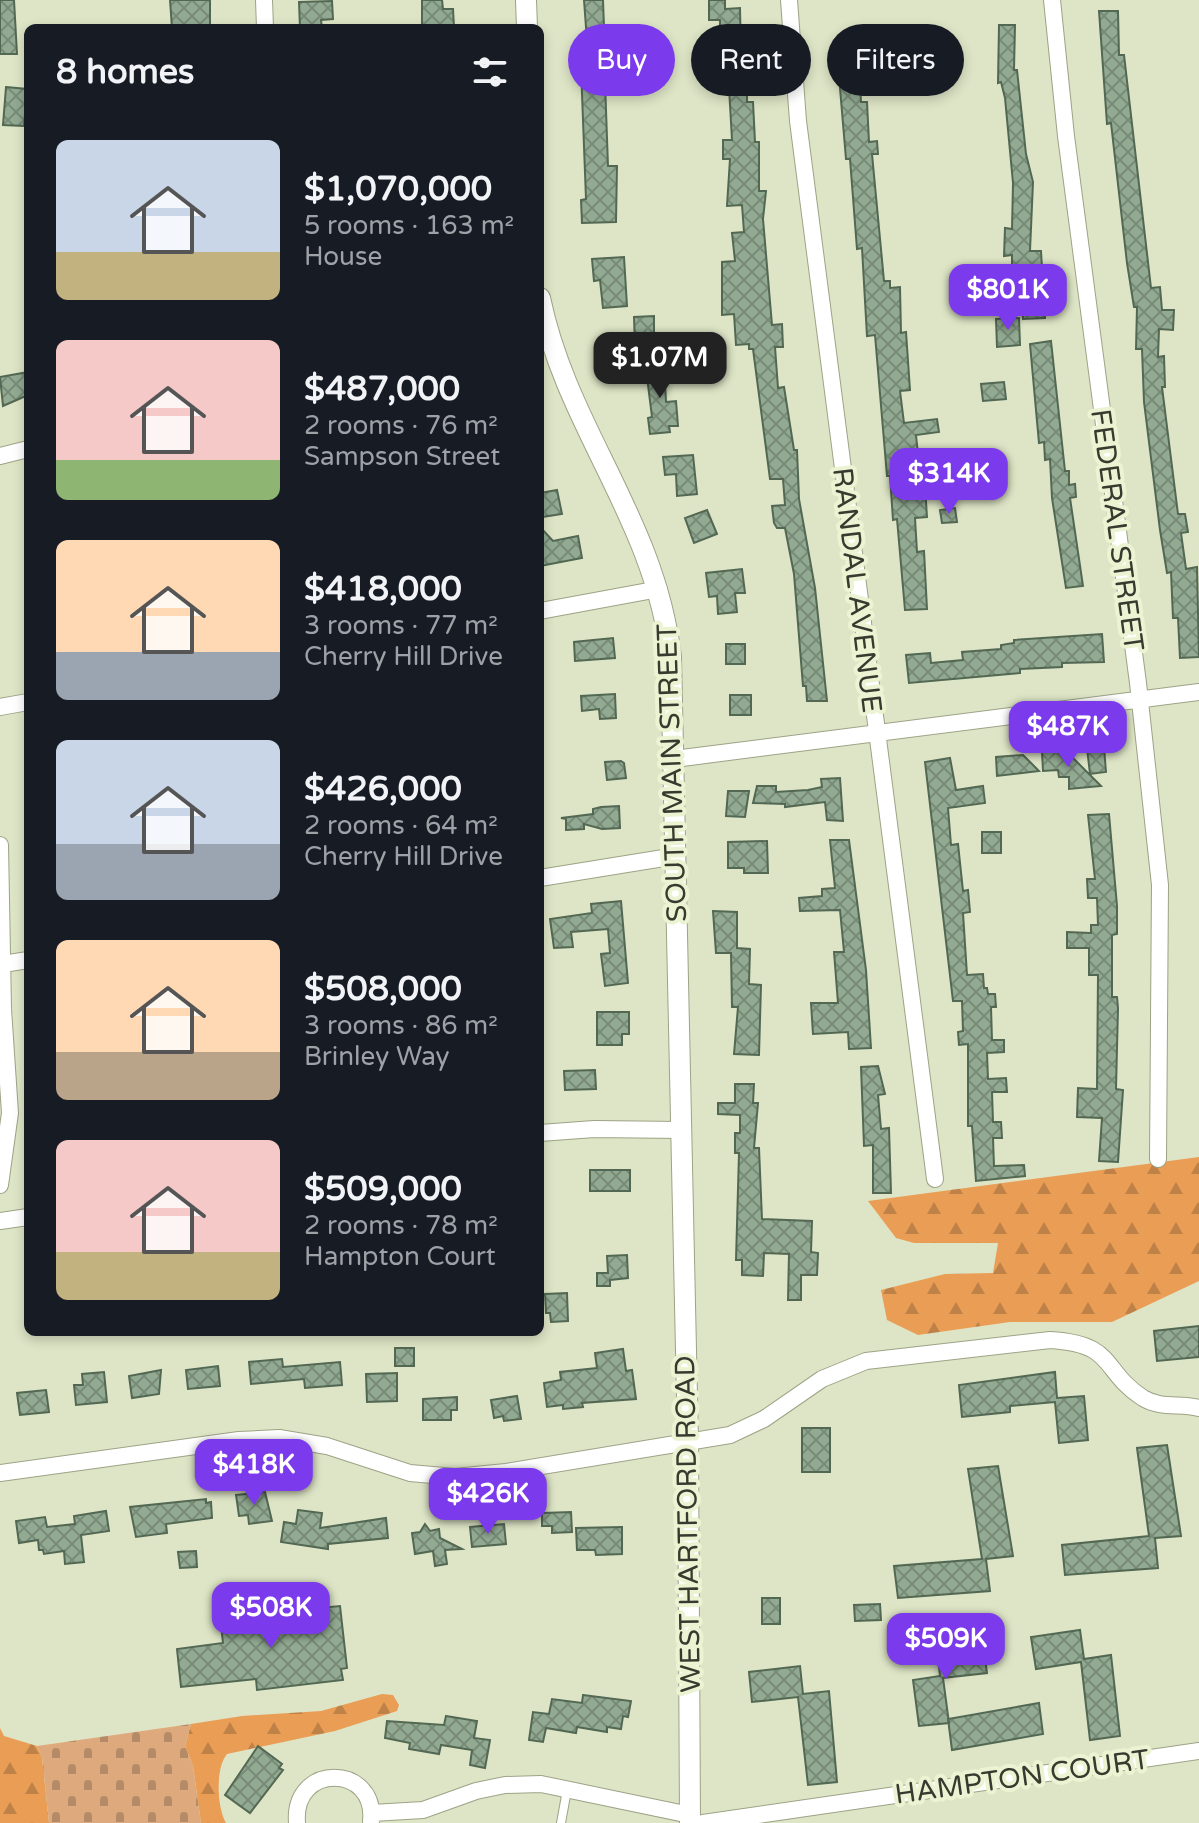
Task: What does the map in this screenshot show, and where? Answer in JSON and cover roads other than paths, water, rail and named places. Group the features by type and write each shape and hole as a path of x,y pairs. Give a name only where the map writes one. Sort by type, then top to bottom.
{"street":[{"path":"264,0 265,24"},
{"path":"526,0 527,24"},
{"name":"RANDAL AVENUE","path":"789,0 798,121 935,1179"},
{"name":"FEDERAL STREET","path":"1052,0 1066,136 1140,700 1160,885 1158,1159"},
{"name":"SOUTH MAIN STREET","path":"544,312 560,369 641,537 659,589 671,657 683,1224"},
{"path":"0,456 24,450"},
{"path":"544,610 659,589"},
{"path":"674,759 1199,692"},
{"path":"0,707 24,703"},
{"path":"0,845 1,1009 10,1113 0,1185"},
{"path":"544,877 676,856"},
{"path":"3,964 24,961"},
{"path":"544,1133 594,1129 681,1130"},
{"path":"0,1221 24,1218"},
{"name":"WEST HARTFORD ROAD","path":"683,1224 694,1820"},
{"path":"0,1473 239,1440 279,1438 327,1446 410,1473 455,1477 730,1435 764,1419 822,1379 866,1361 1050,1340 1077,1342 1099,1352 1140,1396 1156,1404 1199,1408"},
{"name":"HAMPTON COURT","path":"694,1820 1199,1751"},
{"path":"297,1823 299,1800 316,1781 328,1778 341,1778 362,1790 372,1818 423,1810 505,1785 541,1784 694,1820"}],"lane":[{"path":"561,1823 567,1789"}]}
